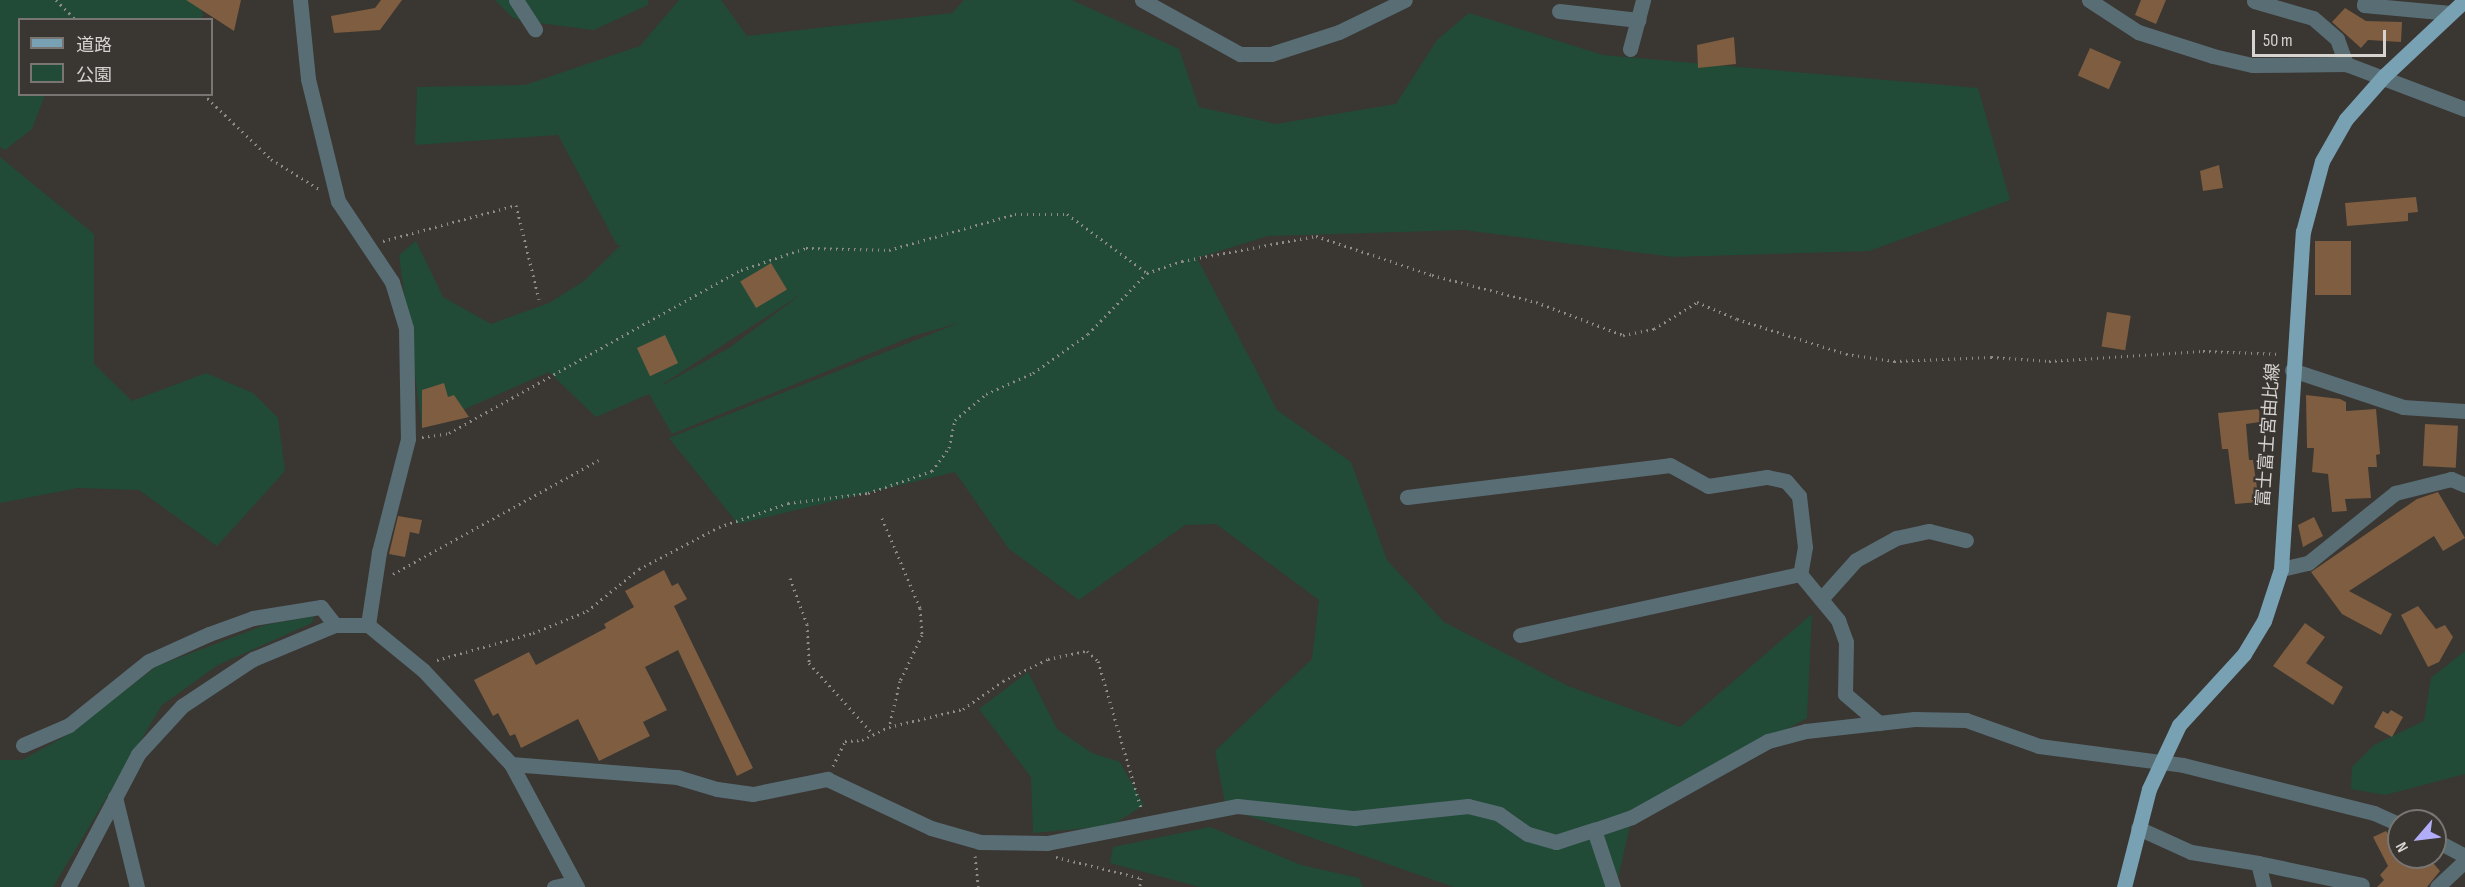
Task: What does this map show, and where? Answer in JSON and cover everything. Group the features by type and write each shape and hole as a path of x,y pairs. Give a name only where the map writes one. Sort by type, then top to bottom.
{"main road":[{"name":"富士富士宮由比線","path":"2124,887 2149,789 2179,726 2249,646 2264,621 2281,569 2303,232 2322,161 2346,119 2384,76 2465,0"}],"street":[{"path":"300,0 308,79 338,201 349,222 370,245 392,282 406,328 408,439 373,585 368,625"},
{"path":"516,0 535,29"},
{"path":"1142,0 1240,54 1271,54 1339,32 1405,0"},
{"path":"1630,49 1643,0"},
{"path":"2089,0 2110,5 2138,32 2252,65 2293,61 2346,64 2384,76 2465,109"},
{"path":"2365,0 2364,5 2451,13"},
{"path":"2254,1 2294,6 2313,18 2337,39 2346,64"},
{"path":"1559,11 1638,20"},
{"path":"2293,362 2403,407 2465,411"},
{"path":"1407,497 1670,465 1708,486 1767,477 1786,481 1799,496 1804,547 1800,574 1838,620 1846,642 1845,694 1879,723"},
{"path":"2281,569 2308,563 2395,493 2451,479 2465,485"},
{"path":"1821,599 1856,560 1896,537 1929,531 1966,540"},
{"path":"1520,635 1800,574"},
{"path":"23,745 69,725 149,661 208,634 263,616 321,607 335,626"},
{"path":"69,887 138,754 182,706 253,659 335,626 368,625 418,666 511,765 575,885 554,887"},
{"path":"511,765 677,777 717,789 753,794 827,779 920,824 974,840 1052,842 1237,806 1354,818 1468,806 1499,814 1528,834 1556,842 1632,817 1768,741 1806,731 1879,723 1966,720 2039,746 2162,762 2374,813 2387,819"},
{"path":"115,797 137,887"},
{"path":"2138,828 2190,852 2258,863 2362,885"},
{"path":"1594,830 1613,887"},
{"path":"2447,846 2465,856"},
{"path":"2437,887 2465,861"},
{"path":"2258,863 2264,887"}],"path":[{"path":"56,0 74,18"},
{"path":"205,96 272,159 338,201"},
{"path":"370,245 516,205 539,298"},
{"path":"408,439 449,434 741,270 806,248 889,250 1015,214 1067,214 1147,273"},
{"path":"418,666 534,633 587,611 639,569 719,527 788,503 868,493 932,471 949,448 955,420 986,394 1033,373 1088,334 1147,273 1182,261 1316,236 1432,274 1536,302 1623,335 1654,329 1697,302 1846,354 1894,362 1990,357 2049,361 2203,351 2293,362"},
{"path":"373,585 599,460"},
{"path":"882,518 920,608 922,635 900,681 889,727"},
{"path":"790,579 807,624 809,663 873,734"},
{"path":"827,779 845,741 873,734 889,727 963,709 1003,681 1048,659 1087,651 1098,661 1146,823"},
{"path":"974,840 978,887"},
{"path":"1052,842 1057,859 1141,878 1140,887"}],"green space":[{"path":"0,0 200,0 203,15 201,18 18,18 18,96 45,96 32,129 5,150 0,147"},
{"path":"495,0 648,0 648,5 594,30 523,21 512,17"},
{"path":"679,0 721,0 747,36 952,13 964,0 1072,0 1179,49 1199,107 1276,124 1396,104 1437,40 1469,13 1603,55 1978,88 2010,200 1869,251 1673,257 1464,230 1268,236 1197,258 1277,410 1351,462 1387,560 1444,622 1568,686 1680,727 1812,614 1807,718 1632,817 1616,887 1454,887 1226,808 1215,751 1312,659 1319,600 1216,524 1185,525 1079,600 1009,549 955,472 738,524 669,438 959,323 913,336 672,434 649,394 596,417 549,372 422,428 399,255 416,241 443,297 491,324 549,303 584,281 621,245 617,245 558,135 415,145 417,87 525,85 640,46","holes":["803,293 729,348 663,385"]},
{"path":"0,157 94,234 94,364 132,401 206,373 253,393 278,418 285,471 217,546 139,490 78,488 0,503"},
{"path":"314,616 312,623 218,665 162,705 53,887 0,887 0,760 22,760 67,735 157,666 265,625"},
{"path":"2465,651 2465,774 2385,795 2351,789 2352,767 2374,745 2424,721 2431,678"},
{"path":"1028,672 1057,729 1092,753 1120,762 1144,805 1111,826 1033,833 1031,777 979,709"},
{"path":"1210,827 1301,865 1359,878 1363,887 1200,887 1110,863 1113,847"}],"building":[{"path":"186,0 241,0 234,31 214,18"},
{"path":"381,0 402,0 380,30 334,33 331,16 375,8"},
{"path":"2141,0 2166,0 2156,24 2135,15"},
{"path":"2345,8 2366,21 2402,22 2401,42 2368,40 2361,48 2332,22"},
{"path":"1734,37 1736,64 1698,68 1697,45"},
{"path":"2090,48 2121,62 2109,89 2078,75"},
{"path":"2219,165 2223,188 2203,191 2200,171"},
{"path":"2416,197 2418,212 2408,213 2408,221 2347,226 2345,203"},
{"path":"2315,241 2351,241 2351,295 2315,295"},
{"path":"771,263 787,290 756,308 740,282"},
{"path":"2107,312 2131,316 2125,350 2102,347"},
{"path":"665,335 678,363 650,376 637,348"},
{"path":"444,383 448,397 454,395 469,417 422,428 422,390"},
{"path":"2306,395 2340,399 2346,402 2346,411 2376,409 2380,454 2376,455 2377,467 2368,467 2371,498 2345,499 2347,511 2332,512 2328,474 2312,472 2314,448 2307,448"},
{"path":"2259,409 2260,422 2246,424 2249,460 2253,460 2259,502 2235,504 2228,449 2222,449 2218,413"},
{"path":"2425,424 2458,426 2456,468 2423,466"},
{"path":"2438,492 2465,538 2443,551 2434,536 2349,591 2392,614 2381,635 2342,614 2311,572 2417,499"},
{"path":"398,516 422,520 419,534 410,532 405,557 389,554"},
{"path":"2314,517 2323,536 2303,547 2298,525"},
{"path":"664,570 672,586 678,583 687,599 674,606 753,768 737,776 678,650 645,667 667,710 643,722 650,736 599,761 578,719 521,748 515,734 510,736 498,713 493,716 474,680 529,652 536,665 606,628 604,624 634,607 625,591"},
{"path":"2418,606 2436,629 2445,625 2453,637 2439,662 2428,667 2401,615"},
{"path":"2305,623 2325,637 2306,663 2343,687 2333,705 2273,666"},
{"path":"2391,710 2403,717 2392,737 2374,727 2383,711 2388,714"},
{"path":"2387,832 2387,864 2373,837"},
{"path":"2387,867 2387,869 2438,869 2440,871 2427,887 2377,887 2384,880 2380,875"}]}
